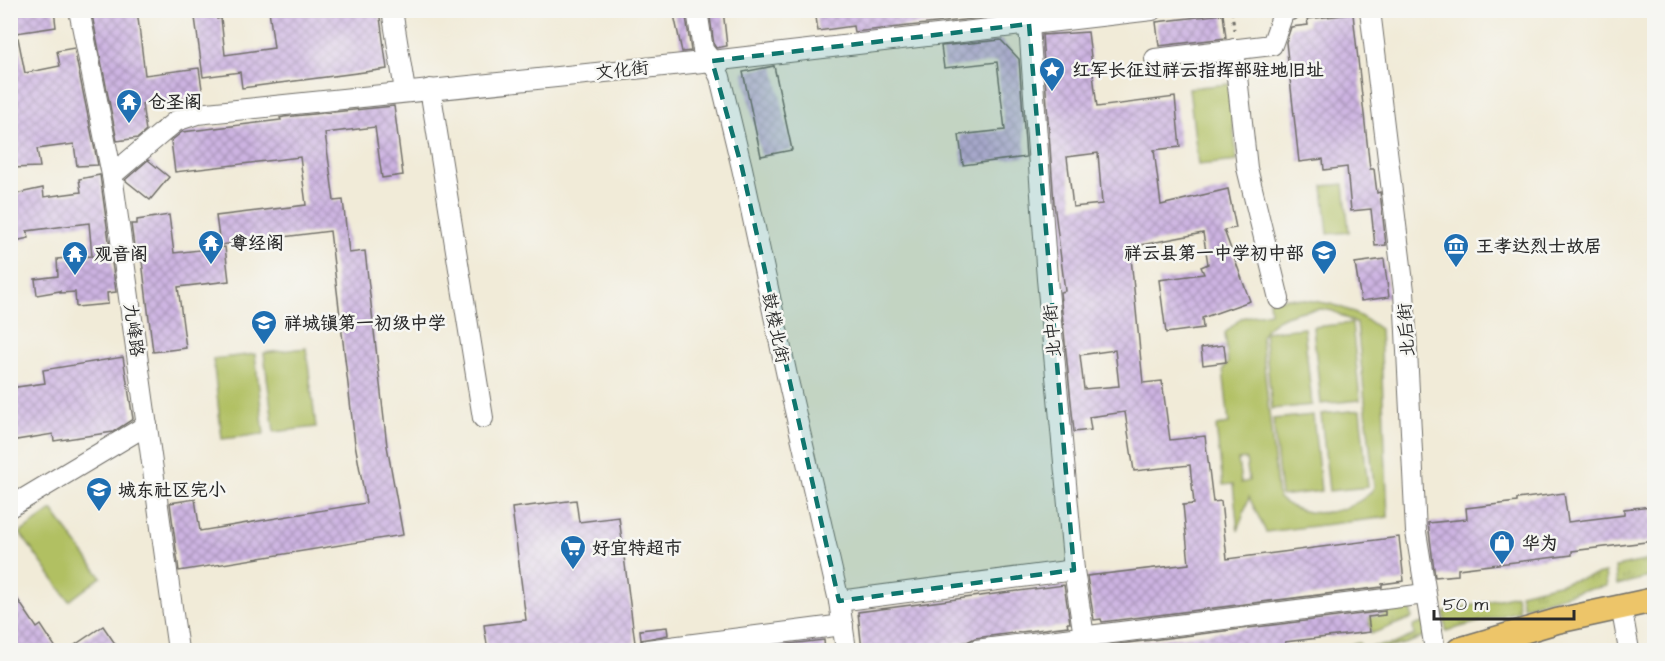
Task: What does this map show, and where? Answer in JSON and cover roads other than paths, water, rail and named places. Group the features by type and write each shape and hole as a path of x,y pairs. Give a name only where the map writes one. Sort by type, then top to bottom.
{"main road":[{"path":"1459,651 1557,621 1654,600"}],"street":[{"name":"九峰路","path":"79,10 112,175 178,651"},
{"path":"392,10 405,91"},
{"name":"鼓楼北街","path":"697,10 707,55 720,77 742,168 839,601 846,651"},
{"name":"文化街","path":"112,175 176,121 197,114 430,89 1028,17 1152,10"},
{"path":"1155,59 1235,43 1272,45 1284,11 1290,10"},
{"name":"北后街","path":"1370,10 1404,291 1413,493 1425,594 1435,651"},
{"name":"北中街","path":"1028,17 1047,279 1074,570 1085,644"},
{"path":"1235,43 1247,168 1279,299"},
{"path":"430,89 483,418"},
{"path":"10,507 147,425"},
{"path":"839,601 1074,570"},
{"path":"976,651 1085,644 1425,594"},
{"path":"1621,606 1629,651"},
{"path":"647,651 843,625"}],"place":[{"name":"红军长征过祥云指挥部驻地旧址","path":"1052,93"},
{"name":"仓圣阁","path":"129,125"},
{"name":"尊经阁","path":"211,266"},
{"name":"王孝达烈士故居","path":"1456,269"},
{"name":"祥云县第一中学初中部","path":"1324,276"},
{"name":"观音阁","path":"75,277"},
{"name":"祥城镇第一初级中学","path":"264,346"},
{"name":"城东社区完小","path":"99,513"},
{"name":"华为","path":"1502,566"},
{"name":"好宜特超市","path":"573,571"}]}
